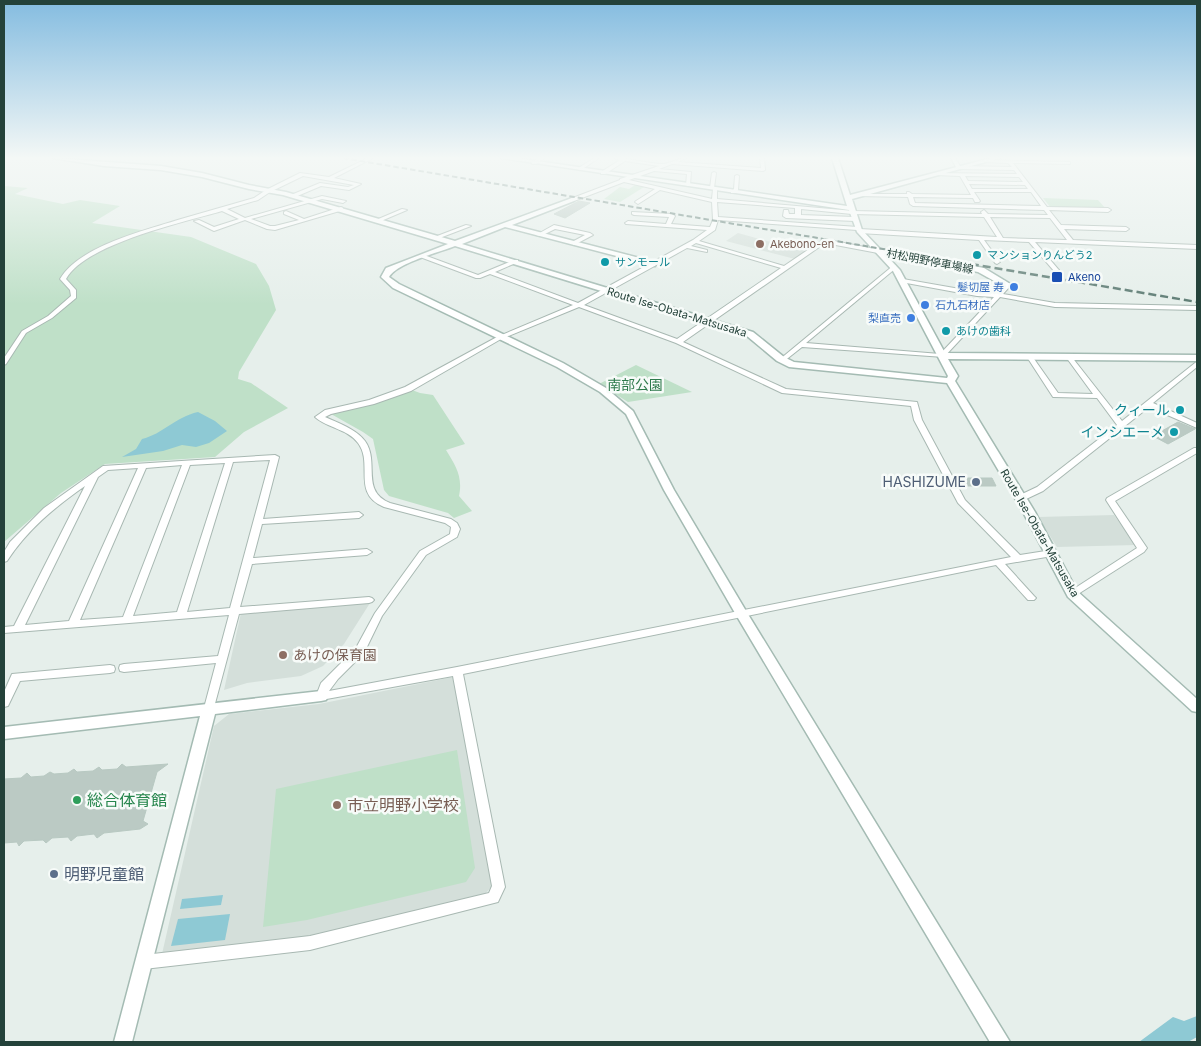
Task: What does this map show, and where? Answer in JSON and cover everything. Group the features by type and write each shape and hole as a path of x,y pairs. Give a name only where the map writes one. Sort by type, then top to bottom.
{"main road":[{"name":"Route Ise-Obata-Matsusaka","path":"346,207 379,220 435,238 759,339 781,361 800,367 950,381 1021,498 1052,553 1072,594 1197,706"},
{"path":"553,207 392,268 386,274 387,279 396,286 552,361 603,390 630,413 670,490 741,614 1002,1042"},
{"path":"822,207 853,212"},
{"path":"851,207 859,230 894,267 903,281 953,376 950,381"},
{"path":"504,225 652,264"},
{"name":"村松明野停車場線","path":"878,251 975,269 1008,285"},
{"path":"942,356 1197,358"},
{"path":"4,733 321,696"},
{"path":"123,1042 209,708"}],"street":[{"path":"4,363 24,332 50,317 74,297 73,290 63,279 65,273 70,268 125,238 230,207"},
{"path":"197,221 214,229 286,207"},
{"path":"223,209 269,228 302,220 337,207"},
{"path":"321,696 325,686 360,650 378,615 414,564 423,553 454,535 455,528 454,525 442,519 378,501 371,491 364,445 355,437 319,417 328,412 371,402 408,389 503,336 581,304 695,241 713,228 717,218 715,207"},
{"path":"798,216 798,207 853,212 1053,217"},
{"path":"981,207 1001,239"},
{"path":"1007,207 1108,210"},
{"path":"1046,208 1071,242"},
{"path":"379,220 404,210"},
{"path":"786,212 786,216 798,216 853,212"},
{"path":"286,213 302,220"},
{"path":"634,213 672,216 668,225"},
{"path":"717,218 980,238 1197,247"},
{"path":"628,223 713,228"},
{"path":"435,238 468,226"},
{"path":"539,235 554,227 590,235 574,243"},
{"path":"1060,227 1126,229"},
{"path":"1116,236 1124,244"},
{"path":"980,238 996,262"},
{"path":"678,342 824,240 878,251"},
{"path":"1030,240 1056,270"},
{"path":"695,241 786,268"},
{"path":"686,246 705,251"},
{"path":"422,256 478,277 516,262"},
{"path":"781,361 894,267"},
{"path":"490,272 581,304 678,342 785,391 914,404 918,420 961,501 1017,558"},
{"path":"903,281 976,294 1001,295 1064,306 1197,308"},
{"path":"800,345 942,356 1001,295 1008,285"},
{"path":"1030,357 1056,395 1099,396"},
{"path":"1069,357 1121,425"},
{"path":"1021,498 1040,489 1197,364"},
{"path":"1149,404 1197,426"},
{"path":"1072,594 1142,548 1110,500 1197,450"},
{"path":"4,559 13,544 47,510 106,468 275,457 209,708"},
{"path":"181,615 230,460"},
{"path":"127,619 186,463"},
{"path":"73,624 142,466"},
{"path":"18,628 95,475"},
{"path":"258,522 359,515"},
{"path":"249,561 367,552"},
{"path":"321,696 456,671 1017,558 1052,553"},
{"path":"998,562 1031,598"},
{"path":"4,630 369,600"},
{"path":"124,668 222,659"},
{"path":"4,703 16,677 110,669"},
{"path":"144,962 310,943 493,898 500,887 456,671"}],"shaded area":[{"name":"Akebono-en","path":"738,233 807,251 795,259 726,241"},
{"path":"1114,515 1136,545 1057,547 1038,517"},
{"name":"あけの保育園","path":"370,603 344,644 323,666 301,676 247,683 224,690 241,613"},
{"name":"市立明野小学校","path":"453,677 493,885 484,895 311,938 162,954 214,726 229,714 319,704"}],"green space":[{"path":"4,207 119,207 92,223 191,237 256,264 269,286 276,310 239,372 238,379 251,383 288,408 244,432 215,457 105,464 61,493 4,542"},
{"path":"1050,207 1104,207 1106,209"},
{"name":"南部公園","path":"636,365 692,392 628,402 599,384"},
{"path":"412,390 433,395 465,444 446,450 458,472 460,483 459,496 472,511 454,518 448,513 389,496 384,490 373,439 331,414 372,404"},
{"path":"457,750 475,868 466,882 307,920 263,927 276,789"}],"water":[{"path":"198,412 215,421 227,431 209,443 196,447 182,445 163,451 122,457 136,449 142,439 190,414"},
{"path":"223,895 221,905 180,909 182,899"},
{"path":"230,914 225,940 171,946 178,919"},
{"path":"1197,1016 1197,1037 1188,1042 1139,1042 1173,1017 1184,1021"}],"building":[{"path":"568,207 584,207 565,218 554,214"},
{"name":"インシエーメ","path":"1178,422 1195,429 1168,444 1153,436"},
{"name":"HASHIZUME","path":"956,478 992,478 996,486 960,486"},
{"name":"総合体育館","path":"122,764 126,767 168,764 157,772 143,821 148,824 140,829 104,833 97,838 94,834 77,836 71,841 68,837 52,838 46,843 43,840 24,841 19,846 17,842 4,843 4,779 21,778 27,773 31,777 44,776 50,772 54,774 68,773 74,769 77,772 93,771 99,767 102,770 117,769"}],"railway":[{"path":"633,207 966,263"},
{"path":"959,262 1197,302"}],"place":[{"name":"Akebono-en","path":"760,244"},
{"name":"マンションりんどう2","path":"977,255"},
{"name":"サンモール","path":"605,262"},
{"name":"Akeno","path":"1057,277"},
{"name":"髪切屋 寿","path":"1014,287"},
{"name":"石九石材店","path":"925,305"},
{"name":"梨直売","path":"911,318"},
{"name":"あけの歯科","path":"946,331"},
{"name":"クィール","path":"1180,410"},
{"name":"インシエーメ","path":"1174,432"},
{"name":"HASHIZUME","path":"976,482"},
{"name":"あけの保育園","path":"283,655"},
{"name":"総合体育館","path":"77,800"},
{"name":"市立明野小学校","path":"337,805"},
{"name":"明野児童館","path":"54,874"}]}
